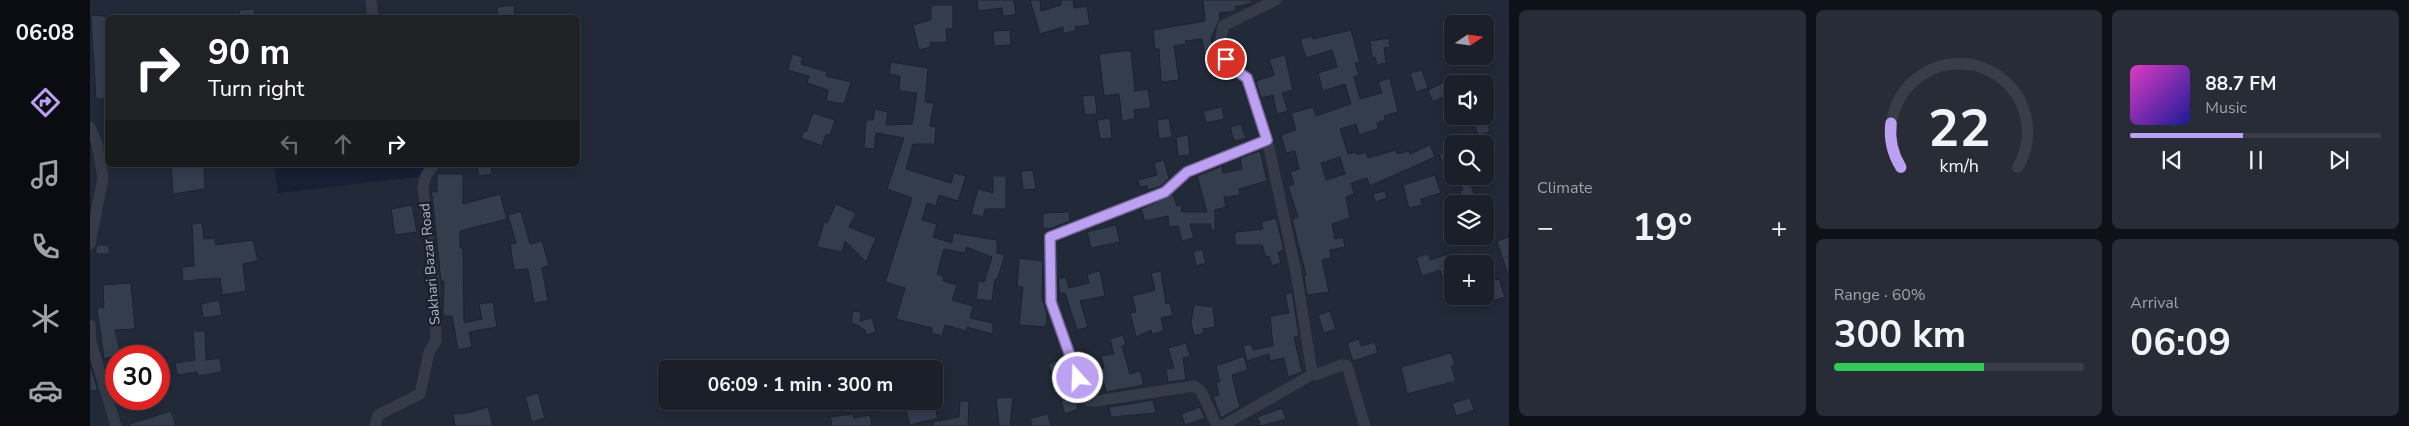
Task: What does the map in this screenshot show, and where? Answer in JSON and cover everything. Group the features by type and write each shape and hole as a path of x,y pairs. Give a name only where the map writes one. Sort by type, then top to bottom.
{"street":[{"path":"371,0 373,15"},
{"path":"1276,0 1223,26 1219,50 1232,68 1247,78 1267,140 1296,272 1313,374"},
{"path":"90,127 97,144 103,178 90,244"},
{"path":"1217,426 1201,391 1194,386 1089,401 1084,396 1051,302 1050,237 1165,192 1187,172 1267,140"},
{"name":"Sakhari Bazar Road","path":"375,426 378,415 420,394 429,352 436,341 434,283 423,187 426,175 432,167"},
{"path":"90,325 91,342 116,426"},
{"path":"1222,426 1313,374 1342,365 1347,366 1365,426"}],"water":[{"path":"274,167 424,167 425,176 278,193"}],"building":[{"path":"977,0 1014,0 1016,15 1003,16 1002,8 978,11"},
{"path":"1030,0 1040,0 1041,11 1061,5 1061,0 1073,0 1074,8 1087,6 1090,25 1075,27 1076,31 1063,33 1063,27 1040,34"},
{"path":"1203,0 1252,0 1252,3 1235,7 1236,11 1219,13 1220,19 1211,38 1215,68 1207,69 1202,39 1185,41 1186,44 1174,46 1179,80 1161,82 1159,49 1155,49 1153,30 1205,21"},
{"path":"514,5 515,15 498,15 497,7"},
{"path":"931,5 953,5 953,29 946,29 947,42 930,43 931,47 919,50 913,25 931,20"},
{"path":"254,9 255,15 240,15 239,10"},
{"path":"91,15 105,16 105,99 96,99"},
{"path":"1010,30 1011,45 994,46 993,31"},
{"path":"1351,30 1360,62 1355,63 1359,75 1354,77 1360,99 1382,93 1378,82 1390,78 1398,112 1384,116 1385,120 1377,123 1378,129 1359,135 1356,124 1340,129 1348,154 1356,152 1357,155 1366,152 1368,158 1396,150 1397,154 1409,151 1410,154 1430,145 1435,157 1370,186 1367,178 1351,183 1354,194 1346,197 1350,218 1332,224 1335,239 1343,237 1345,247 1330,250 1331,258 1322,260 1329,292 1307,295 1304,276 1306,275 1292,219 1298,217 1288,186 1294,184 1290,172 1299,169 1295,151 1286,153 1281,135 1296,130 1291,113 1313,107 1316,116 1351,104 1345,84 1323,91 1318,73 1337,67 1332,50 1306,58 1300,39 1312,36 1313,39","holes":["1340,157 1345,174 1326,180 1321,163"]},
{"path":"1389,38 1390,47 1384,48 1386,63 1377,65 1375,57 1372,58 1370,41"},
{"path":"1131,50 1135,91 1148,89 1151,108 1134,110 1135,119 1122,121 1119,94 1104,96 1099,54"},
{"path":"792,54 803,57 801,64 827,72 826,76 851,82 844,104 826,101 828,90 807,83 809,76 788,70"},
{"path":"1285,55 1293,90 1282,93 1288,111 1277,114 1273,95 1261,98 1256,81 1274,75 1269,59"},
{"path":"891,62 928,68 925,102 934,103 930,126 936,127 935,144 913,144 906,169 951,183 954,173 966,176 958,201 939,195 936,206 927,203 922,220 937,224 933,237 952,243 953,233 997,240 997,253 1005,255 997,280 995,279 992,301 976,299 978,281 984,282 992,257 966,247 966,253 944,249 937,274 944,277 943,281 957,285 952,300 973,306 970,318 993,323 993,334 967,327 966,331 945,325 942,336 931,333 932,328 896,319 905,288 885,282 912,198 887,189 904,138 876,133 874,149 864,148 866,120 873,120 875,109 888,112 886,125 912,124 917,93 899,91 900,76 889,74"},
{"path":"1422,70 1428,88 1416,92 1410,73"},
{"path":"1444,82 1444,97 1433,102 1428,90"},
{"path":"1095,95 1097,114 1085,115 1082,96"},
{"path":"1222,107 1224,119 1206,123 1203,111"},
{"path":"813,113 835,120 830,135 826,134 822,146 801,138 804,131 806,132"},
{"path":"1110,118 1112,138 1100,139 1097,120"},
{"path":"1169,118 1172,137 1159,139 1157,120"},
{"path":"1241,124 1246,138 1234,141 1230,127"},
{"path":"1475,125 1488,125 1490,132 1478,135"},
{"path":"1188,135 1190,155 1178,156 1176,137"},
{"path":"1260,151 1267,181 1239,189 1240,195 1224,197 1226,207 1215,210 1215,230 1212,230 1210,224 1190,224 1194,238 1182,241 1178,226 1169,227 1168,216 1145,221 1141,209 1173,194 1177,206 1181,205 1182,212 1207,212 1197,176 1222,166 1223,173 1242,169 1240,158"},
{"path":"1444,152 1444,164 1439,155"},
{"path":"1164,160 1169,178 1161,186 1148,190 1147,186 1140,187 1138,180 1157,175 1154,163"},
{"path":"171,167 204,167 205,189 173,194"},
{"path":"477,167 491,167 492,174 479,176"},
{"path":"1033,170 1036,189 1023,190 1021,171"},
{"path":"437,174 463,174 463,204 500,194 507,219 460,231 460,248 463,248 464,323 482,319 479,304 493,302 497,327 469,332 472,347 458,350 452,316 443,316 444,281 441,281 431,192 437,192"},
{"path":"1435,175 1441,193 1421,199 1422,205 1409,208 1403,185"},
{"path":"993,176 1006,176 1006,209 985,209 983,217 971,214 978,189 993,193"},
{"path":"1461,185 1471,185 1474,195 1461,195 1460,191 1463,190"},
{"path":"1385,191 1387,198 1375,202 1373,194"},
{"path":"836,204 856,213 849,227 876,238 866,262 845,241 842,252 817,247 824,222 827,223"},
{"path":"412,205 417,232 395,235 391,209"},
{"path":"521,211 530,244 542,241 549,265 542,268 548,301 534,303 528,269 514,270 510,244 516,243 508,215"},
{"path":"1069,212 1070,221 1052,228 1043,229 1043,213"},
{"path":"1276,218 1284,250 1278,252 1281,263 1272,266 1269,256 1266,257 1262,245 1235,245 1235,232 1263,229 1261,222"},
{"path":"202,223 204,239 215,238 216,245 253,240 258,261 243,264 246,291 222,295 220,278 183,281 182,267 194,266 192,224"},
{"path":"1116,225 1120,242 1091,248 1087,232"},
{"path":"1509,237 1509,272 1507,272 1497,241"},
{"path":"97,245 109,245 109,254 95,254"},
{"path":"1202,249 1206,263 1196,266 1193,252"},
{"path":"1428,254 1430,260 1444,255 1444,275 1442,276 1440,270 1422,276 1416,257"},
{"path":"1019,258 1043,261 1042,298 1047,314 1046,327 1019,325 1023,287 1017,287"},
{"path":"1100,271 1105,296 1080,301 1088,327 1077,330 1065,293 1060,294 1058,279 1066,277 1069,288 1089,283 1087,274"},
{"path":"1161,271 1166,304 1170,303 1173,315 1161,318 1164,331 1152,334 1151,330 1136,337 1130,313 1136,312 1132,296 1155,290 1151,273"},
{"path":"1499,279 1505,297 1494,301 1494,280"},
{"path":"131,283 135,329 115,330 119,345 105,345 104,359 97,308 104,307 103,285"},
{"path":"1292,292 1299,336 1294,337 1302,372 1288,377 1284,358 1270,361 1269,354 1247,361 1243,346 1251,344 1253,350 1273,346 1270,316 1289,313 1285,294"},
{"path":"219,300 222,315 203,318 201,304"},
{"path":"1194,305 1213,307 1215,327 1203,329 1204,333 1194,336 1191,322"},
{"path":"853,311 861,312 860,321 872,318 876,332 866,335 865,330 851,322"},
{"path":"1330,311 1336,329 1324,333 1318,315"},
{"path":"193,331 205,331 206,360 220,358 222,372 198,376 197,372 177,375 175,363 195,360"},
{"path":"1123,335 1126,345 1122,346 1130,374 1140,371 1144,385 1106,392 1100,369 1104,368 1101,356 1114,354 1110,339"},
{"path":"1359,339 1361,346 1375,342 1378,353 1353,361 1347,343"},
{"path":"1186,343 1190,356 1183,358 1186,380 1168,382 1166,369 1174,368 1168,348"},
{"path":"1451,353 1455,365 1451,366 1456,381 1407,394 1401,367"},
{"path":"1244,356 1248,370 1232,375 1240,407 1221,418 1213,397 1219,395 1216,382 1220,382 1216,366"},
{"path":"1062,359 1068,379 1055,383 1048,364"},
{"path":"90,365 98,390 90,391"},
{"path":"538,393 545,418 532,422 525,397"},
{"path":"1074,396 1078,409 1065,414 1061,401"},
{"path":"1013,397 1010,426 999,426 996,398"},
{"path":"1470,398 1474,410 1456,416 1452,403"},
{"path":"1153,400 1156,413 1111,417 1109,407"},
{"path":"960,401 969,401 968,426 933,426 933,422 959,417"},
{"path":"488,407 493,426 455,426 453,414 467,413"},
{"path":"1200,407 1205,418 1185,425 1181,414"},
{"path":"1282,408 1286,419 1261,426 1257,417"},
{"path":"936,410 938,418 910,425 906,411"},
{"path":"171,411 176,426 130,426 129,424"},
{"path":"853,414 854,418 870,415 872,426 832,426 830,417"},
{"path":"1048,414 1051,426 1032,426 1030,418"}],"route":[{"path":"1078,378 1051,302 1050,237 1165,192 1187,172 1267,140 1247,78 1232,68 1226,59"}]}
